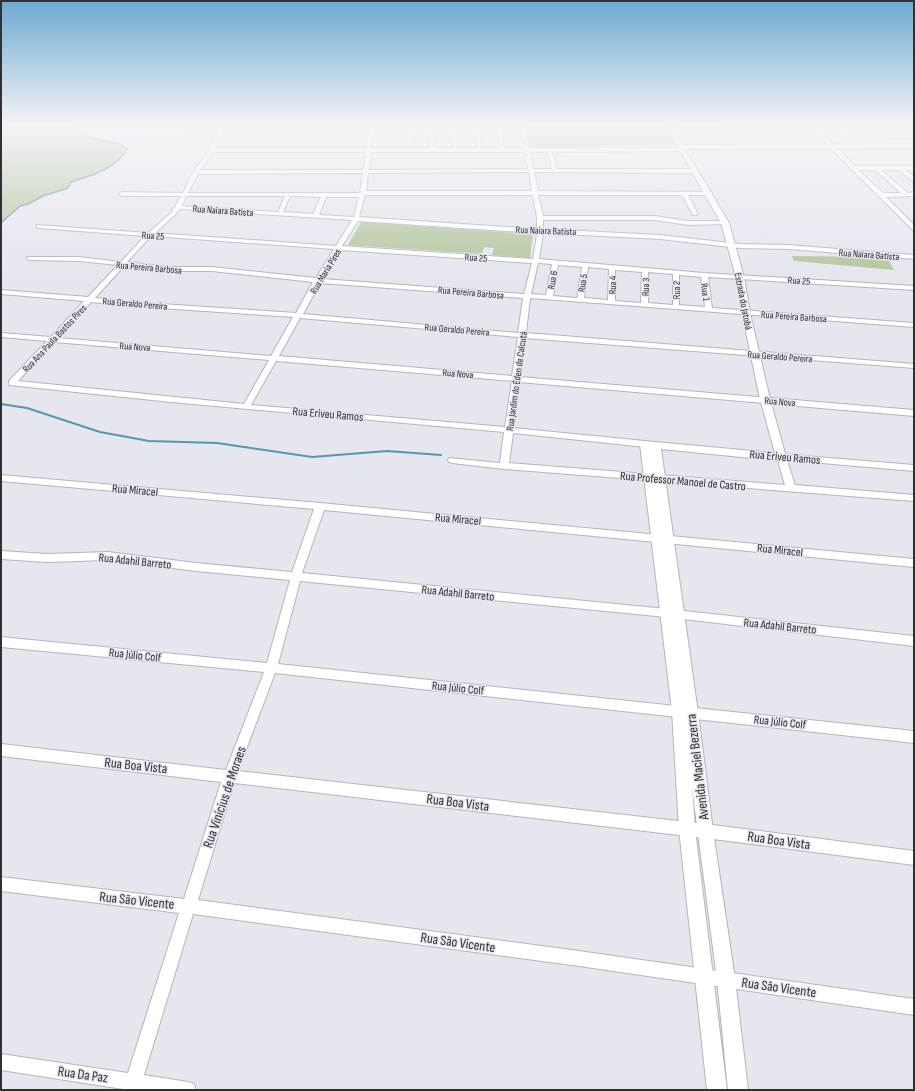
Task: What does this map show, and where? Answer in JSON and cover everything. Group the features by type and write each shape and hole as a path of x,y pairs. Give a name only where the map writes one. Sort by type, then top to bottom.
{"street":[{"name":"Rua Ana Paula Bastos Pires","path":"12,383 150,234 173,214 185,195 195,175"},
{"name":"Rua Maria Pires","path":"246,407 276,358 318,280 356,219 365,175"},
{"name":"Rua Jardim do Éden de Calcutá","path":"504,466 529,282 537,261 541,231 532,175"},
{"name":"Estrada do Jatobá","path":"697,175 725,223 740,277 746,313 765,399 791,489"},
{"path":"861,175 903,216 914,229"},
{"path":"884,175 906,194"},
{"path":"684,193 695,214"},
{"path":"122,194 324,195 709,193"},
{"path":"882,195 914,194"},
{"path":"280,214 288,195"},
{"path":"315,216 324,195"},
{"name":"Rua Naiara Batista","path":"178,207 541,231 586,232 660,237 731,245 788,247 914,257"},
{"path":"903,216 914,216"},
{"path":"540,218 655,218 688,223 725,223"},
{"name":"Rua 25","path":"39,226 537,261 704,275 914,288"},
{"name":"Rua Pereira Barbosa","path":"29,258 79,259 169,269 212,269 318,280 914,325"},
{"name":"Rua 6","path":"549,298 555,263"},
{"name":"Rua 5","path":"580,300 585,265"},
{"name":"Rua 4","path":"612,267 612,303"},
{"name":"Rua 3","path":"644,305 645,269"},
{"name":"Rua 2","path":"676,273 676,307"},
{"name":"Rua 1","path":"704,275 709,310"},
{"name":"Rua Geraldo Pereira","path":"1,292 90,299 146,306 204,308 914,366"},
{"name":"Rua Nova","path":"1,335 765,399 914,413"},
{"name":"Rua Eriveu Ramos","path":"12,383 246,407 914,468"},
{"name":"Avenida Maciel Bezerra","path":"650,444 685,712 705,831 726,979 738,1090"},
{"name":"Rua Professor Manoel de Castro","path":"452,460 504,466 914,498"},
{"name":"Rua Miracel","path":"1,478 320,506 914,563"},
{"name":"Rua Vinícius de Moraes","path":"133,1086 230,775 271,668 296,577 320,506"},
{"name":"Rua Adahil Barreto","path":"1,555 47,558 108,556 196,567 672,614 914,641"},
{"name":"Rua Júlio Colf","path":"1,642 271,668 914,737"},
{"name":"Avenida Maciel Bezerra","path":"685,712 687,829 717,1090"},
{"name":"Rua Boa Vista","path":"1,750 230,775 705,831 914,858"},
{"name":"Rua São Vicente","path":"1,884 189,906 726,979 914,1007"},
{"name":"Rua Da Paz","path":"1,1062 133,1086 188,1090"}],"green space":[{"path":"1,175 92,175 71,182 68,188 43,196 28,204 20,206 1,223"},
{"path":"361,222 533,234 530,258 492,255 494,248 484,247 482,254 348,245"},
{"path":"792,256 887,257 894,270 794,261"}],"waterway":[{"path":"1,223 20,206 28,204 43,196 68,188 71,182 92,175"},
{"path":"1,404 27,408 100,432 149,441 217,443 312,457 387,451 441,455"}]}
